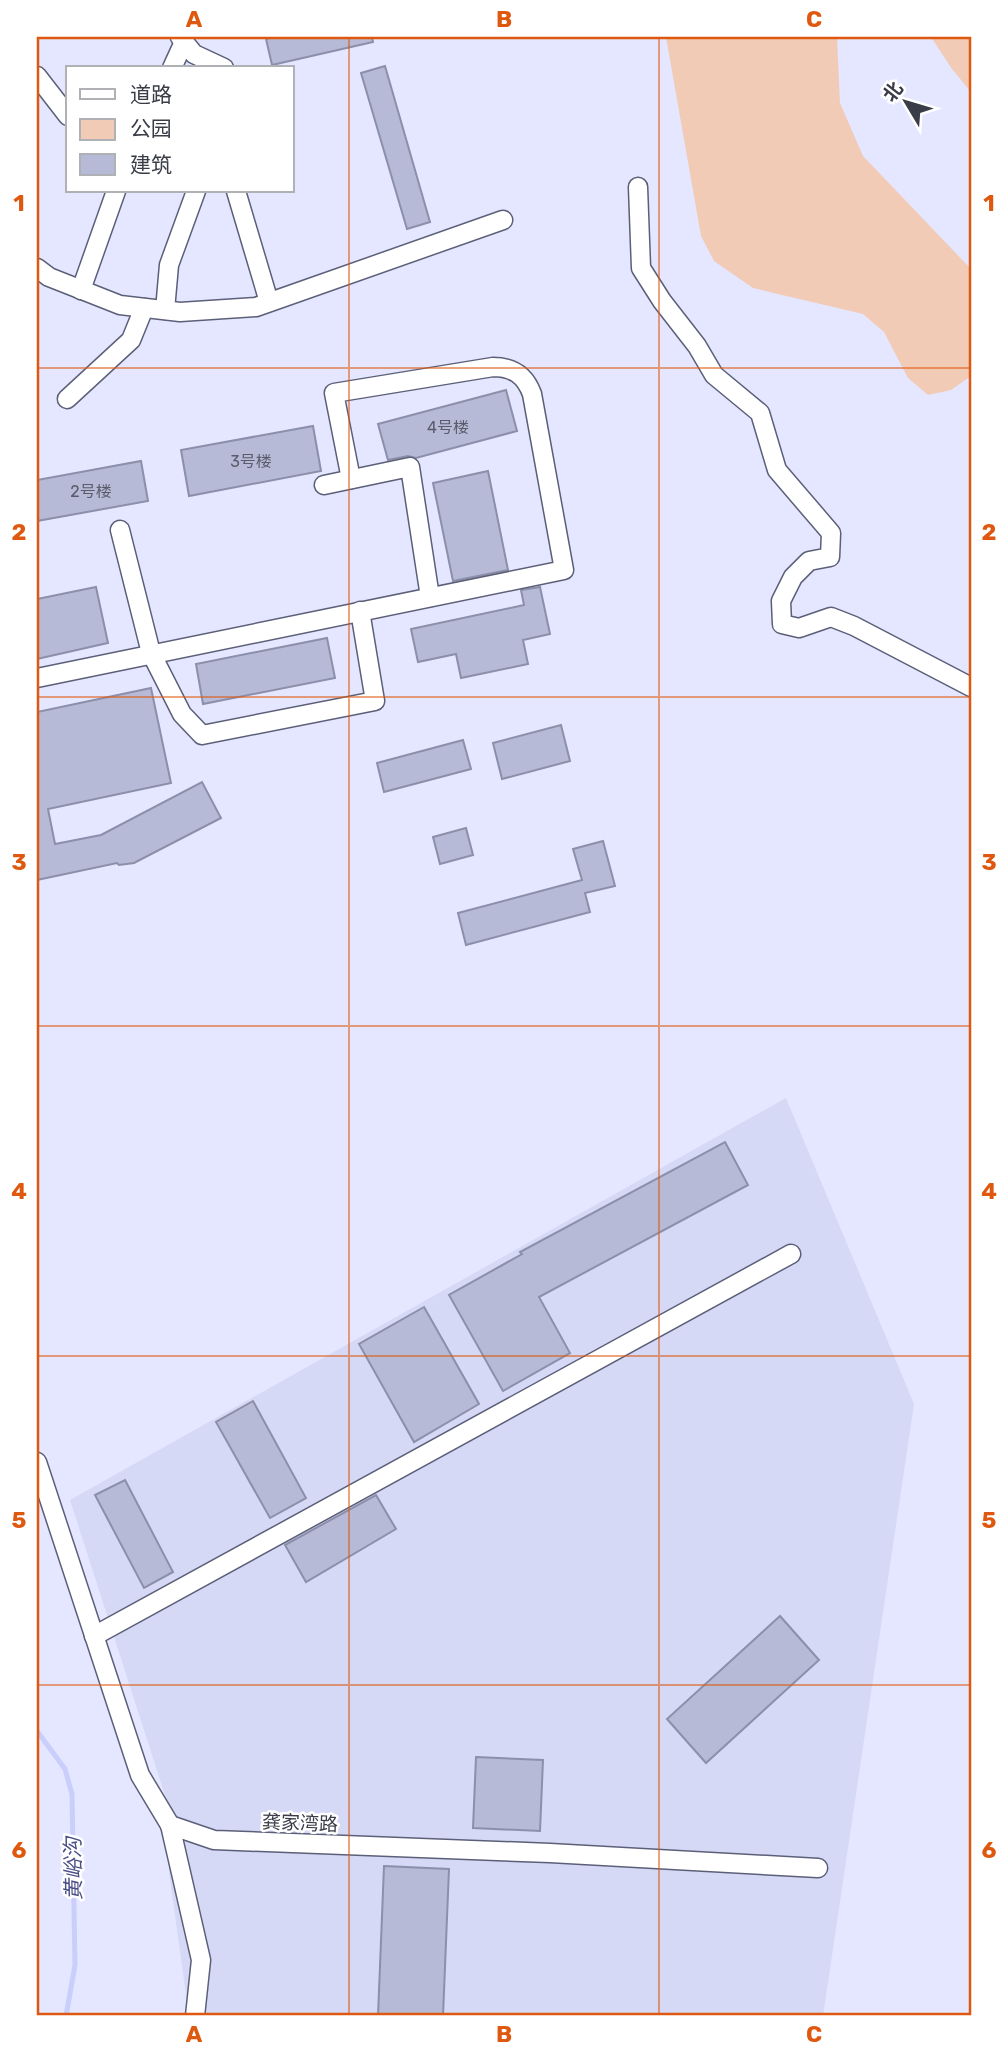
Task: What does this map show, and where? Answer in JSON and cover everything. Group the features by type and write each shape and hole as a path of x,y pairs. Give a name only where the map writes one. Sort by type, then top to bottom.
{"street":[{"path":"173,66 182,39"},
{"path":"182,39 194,54 220,66"},
{"path":"37,76 66,113"},
{"path":"638,187 641,268 662,301 698,346 714,375 760,413 777,470 831,533 830,557 809,561 793,576 781,601 782,624 799,628 831,617 854,626 971,687"},
{"path":"81,290 116,192"},
{"path":"165,310 169,265 196,192"},
{"path":"236,192 269,302"},
{"path":"37,268 49,277 120,305 180,312 256,307 503,220"},
{"path":"67,399 131,340 144,308"},
{"path":"37,678 564,570 528,384 514,370 493,367 334,393 351,479"},
{"path":"324,485 410,467 430,597"},
{"path":"120,530 151,653 182,714 202,736 375,701 360,611"},
{"path":"94,1636 791,1254"},
{"path":"37,1462 140,1775 170,1825 201,1960 195,2016"},
{"name":"龚家湾路","path":"170,1825 214,1840 550,1853 818,1868"}],"shaded area":[{"path":"786,1098 914,1404 823,2016 189,2016 169,1872 171,1814 70,1500"}],"green space":[{"path":"666,37 837,37 840,103 863,156 971,269 971,376 951,390 928,395 908,378 884,332 863,314 753,288 714,261 701,236"},
{"path":"931,37 971,37 971,92 952,69"}],"building":[{"path":"372,37 373,42 272,65 266,39"},
{"path":"385,66 430,222 407,229 361,73"},
{"path":"506,390 517,431 416,458 408,456 388,460 378,424"},
{"path":"313,426 321,471 189,496 181,450"},
{"path":"141,461 148,501 37,521 37,480"},
{"path":"488,471 508,570 453,581 433,483"},
{"path":"96,587 108,643 37,659 37,599"},
{"path":"540,587 550,634 523,640 528,664 461,678 456,654 418,662 411,629 524,605 521,590"},
{"path":"327,638 335,678 203,704 196,664"},
{"path":"151,688 171,783 48,809 55,844 101,835 202,782 221,818 134,863 117,863 37,880 37,712"},
{"path":"561,725 570,761 502,779 493,743"},
{"path":"463,740 471,769 384,792 377,763"},
{"path":"466,828 473,855 440,864 433,837"},
{"path":"603,841 615,886 585,893 590,912 466,945 458,913 582,880 573,849"},
{"path":"725,1142 748,1185 539,1297 570,1353 503,1391 449,1295 522,1254 520,1252"},
{"path":"424,1307 479,1404 414,1442 359,1344"},
{"path":"253,1401 306,1498 270,1518 216,1422"},
{"path":"125,1480 173,1572 144,1588 95,1495"},
{"path":"376,1495 396,1529 306,1582 285,1545"},
{"path":"780,1616 819,1660 706,1763 667,1719"},
{"path":"476,1757 543,1760 540,1831 473,1828"},
{"path":"384,1866 449,1869 443,2016 378,2016"}],"waterway":[{"name":"黄峪沟","path":"37,1731 65,1769 72,1794 75,1965 66,2016"}]}
